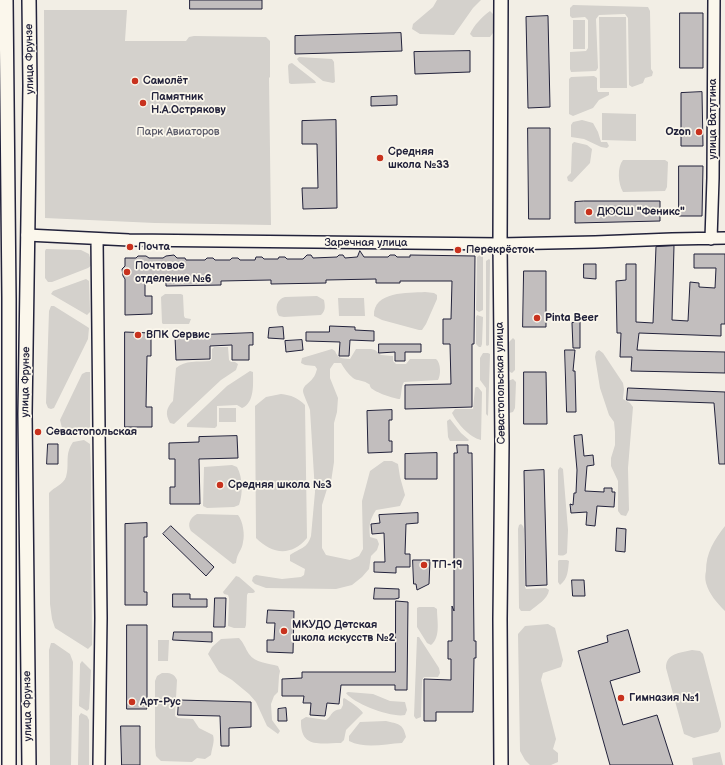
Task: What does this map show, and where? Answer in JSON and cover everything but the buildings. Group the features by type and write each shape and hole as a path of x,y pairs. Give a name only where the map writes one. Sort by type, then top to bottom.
{"main road":[{"name":"улица Фрунзе","path":"6,0 4,86 8,234 10,485 9,765"},
{"name":"улица Фрунзе","path":"29,0 30,86 27,235 28,297 25,414 29,765"},
{"name":"Севастопольская улица","path":"501,0 501,765"},
{"path":"4,86 30,86"},
{"name":"Заречная улица","path":"8,234 27,235"}],"street":[{"name":"улица Ватутина","path":"711,238 714,131 714,0"},
{"name":"Заречная улица","path":"27,235 97,239 500,244 725,238"},
{"path":"97,239 101,618 99,765"}],"green space":[{"path":"437,0 481,0 473,8 454,35 420,34 412,29 413,24 433,7"},
{"path":"573,5 648,7 650,11 652,76 645,78 643,83 632,87 629,85 628,18 625,14 599,15 596,19 598,68 596,71 571,72 570,52 586,51 588,48 588,20 585,17 572,18 570,16 570,8"},
{"name":"Парк Авиаторов","path":"44,10 127,10 125,41 186,41 189,37 194,36 266,37 270,41 269,78 271,225 155,223 45,218"},
{"path":"490,11 494,15 493,33 490,37 473,37 470,34 474,27"},
{"path":"599,17 626,17 627,88 600,88"},
{"path":"573,20 585,20 585,49 573,49"},
{"path":"299,57 332,59 334,62 335,82 323,81 299,62 297,59"},
{"path":"292,63 316,83 289,83 288,66"},
{"path":"594,76 597,78 598,92 609,92 609,95 599,100 593,108 573,116 569,114 569,79 571,77"},
{"path":"602,113 636,114 636,141 602,140"},
{"path":"582,120 593,123 601,142 607,142 609,146 607,148 601,147 584,139 571,137 571,125 573,122"},
{"path":"574,142 587,145 592,149 590,163 572,182 568,181 567,177 571,173 572,144"},
{"path":"623,160 665,160 668,162 667,187 665,191 623,192 620,185 619,176 621,163"},
{"path":"46,249 81,250 89,254 92,265 52,282 48,282 45,278"},
{"path":"480,255 483,256 483,310 479,312 476,310 477,257"},
{"path":"489,259 489,345 487,346 486,261"},
{"path":"86,279 89,281 90,312 87,315 51,294 53,291"},
{"path":"401,293 434,293 437,295 437,299 422,330 382,320 374,316 375,308 379,302 385,298"},
{"path":"165,294 183,295 184,316 185,318 191,319 189,324 162,323 161,297"},
{"path":"317,296 324,300 325,306 321,315 284,317 279,316 277,313 277,304 282,298"},
{"path":"338,298 364,298 365,316 339,316"},
{"path":"51,306 54,306 89,328 88,339 54,408 51,409 48,408 46,403 49,311"},
{"path":"477,315 483,317 481,347 476,344"},
{"path":"513,338 515,340 515,370 512,373 508,369 509,342"},
{"path":"214,347 228,347 229,360 238,364 236,370 221,380 174,424 170,423 167,417 167,411 173,401 176,368 183,364 210,361 212,359 212,349"},
{"path":"332,349 339,357 350,359 356,349 371,349 375,350 381,355 393,356 393,361 396,364 406,364 410,359 436,359 440,366 439,378 438,380 404,382 400,399 397,399 373,390 370,385 365,382 353,378 341,363 334,363 330,369 330,378 338,398 337,412 334,423 334,462 331,482 322,505 322,548 326,555 350,560 359,556 363,549 362,501 370,471 384,461 392,461 398,464 405,495 400,506 376,510 370,523 370,537 377,539 379,544 377,550 371,556 369,569 352,585 336,589 266,588 255,584 252,581 253,577 256,575 282,579 301,577 304,575 305,569 290,561 290,555 303,548 311,536 315,492 310,410 303,391 304,387 314,377 317,369 315,366 301,363 302,358"},
{"path":"599,350 603,353 623,383 623,399 630,403 633,407 628,468 629,510 626,516 621,515 618,511 618,481 611,466 611,458 615,445 614,422 609,415 600,388 595,357 596,352"},
{"path":"483,353 490,354 488,416 486,414 486,388 480,380 480,358"},
{"path":"250,371 253,372 253,387 251,397 246,405 242,408 237,405 217,406 217,426 215,428 187,427 187,424 227,386"},
{"path":"90,372 90,428 87,432 68,433 62,428 60,420 82,374"},
{"path":"513,379 516,382 515,408 513,412 509,413 507,411 508,381"},
{"path":"476,387 478,387 482,392 481,440 472,436 464,429 452,413 455,409 473,409"},
{"path":"281,394 294,397 305,405 307,538 301,544 288,551 275,550 268,547 256,538 255,406 266,397"},
{"path":"219,408 236,408 236,422 219,422"},
{"path":"450,419 461,433 469,440 468,441 450,441 448,437 447,421"},
{"path":"84,440 90,444 91,469 92,645 88,649 55,628 50,604 49,493 65,480 68,455 73,442"},
{"path":"232,465 237,467 241,481 242,491 239,505 234,507 207,508 203,506 204,467"},
{"path":"560,467 563,469 568,530 567,553 562,556 558,555 558,470"},
{"path":"197,514 238,515 242,524 244,536 236,563 233,564 191,531 189,526 190,521"},
{"path":"521,524 524,529 525,587 526,589 546,588 549,590 547,596 530,611 521,611 519,608 518,529 519,525"},
{"path":"725,526 725,611 711,595 707,587 705,577 707,558 717,536"},
{"path":"559,560 569,561 566,577 560,585 558,582"},
{"path":"236,576 255,592 248,593 247,595 245,628 234,628 228,626 229,598 228,595 224,594 223,592"},
{"path":"434,607 437,609 437,633 434,642 431,645 427,643 417,627 417,608"},
{"path":"548,624 555,628 563,660 561,667 543,673 541,680 556,739 553,749 558,753 558,762 551,765 530,765 520,751 518,634 525,626"},
{"path":"417,637 419,637 439,668 440,673 438,677 424,677 422,680 421,717 416,719 414,716"},
{"path":"239,638 252,657 262,662 278,666 280,671 278,692 274,696 271,704 272,720 280,731 278,734 267,726 256,702 249,694 232,680 219,672 208,654 212,647 221,639"},
{"path":"158,640 169,640 168,661 158,661"},
{"path":"51,643 54,643 70,654 73,662 71,765 50,765 49,650"},
{"path":"692,650 700,651 703,654 721,723 721,727 718,732 694,738 684,734 666,668 668,659 674,654"},
{"path":"82,661 91,670 89,709 87,711 79,706 80,664"},
{"path":"162,673 171,674 175,676 177,680 175,716 178,718 193,719 199,728 213,735 214,742 211,755 205,759 197,758 192,762 161,761 156,756 155,681 157,676"},
{"path":"346,693 373,694 390,701 405,702 407,710 405,715 383,712 357,702"},
{"path":"344,698 363,713 346,730 344,740 341,743 319,743 308,740 304,736 301,720 306,717 326,720 333,712 341,709"},
{"path":"81,713 87,716 89,720 89,765 78,765 79,716"},
{"path":"386,721 402,727 406,737 402,743 362,745 349,741 349,736 360,722"},
{"path":"720,752 723,765 693,765 692,758"}],"place":[{"name":"Самолёт","path":"135,81"},
{"name":"Памятник Н.А.Острякову","path":"143,103"},
{"name":"Ozon","path":"699,132"},
{"name":"Средняя школа №33","path":"380,158"},
{"name":"ДЮСШ \"Феникс\"","path":"589,212"},
{"name":"Почта","path":"130,247"},
{"name":"Перекрёсток","path":"458,250"},
{"name":"Почтовое отделение №6","path":"127,272"},
{"name":"Pinta Beer","path":"537,318"},
{"name":"ВПК Сервис","path":"138,335"},
{"name":"Севастопольская","path":"38,432"},
{"name":"Средняя школа №3","path":"220,485"},
{"name":"ТП-19","path":"424,565"},
{"name":"МКУДО Детская школа искусств №2","path":"284,631"},
{"name":"Гимназия №1","path":"621,698"},
{"name":"Арт-Рус","path":"132,702"}]}
